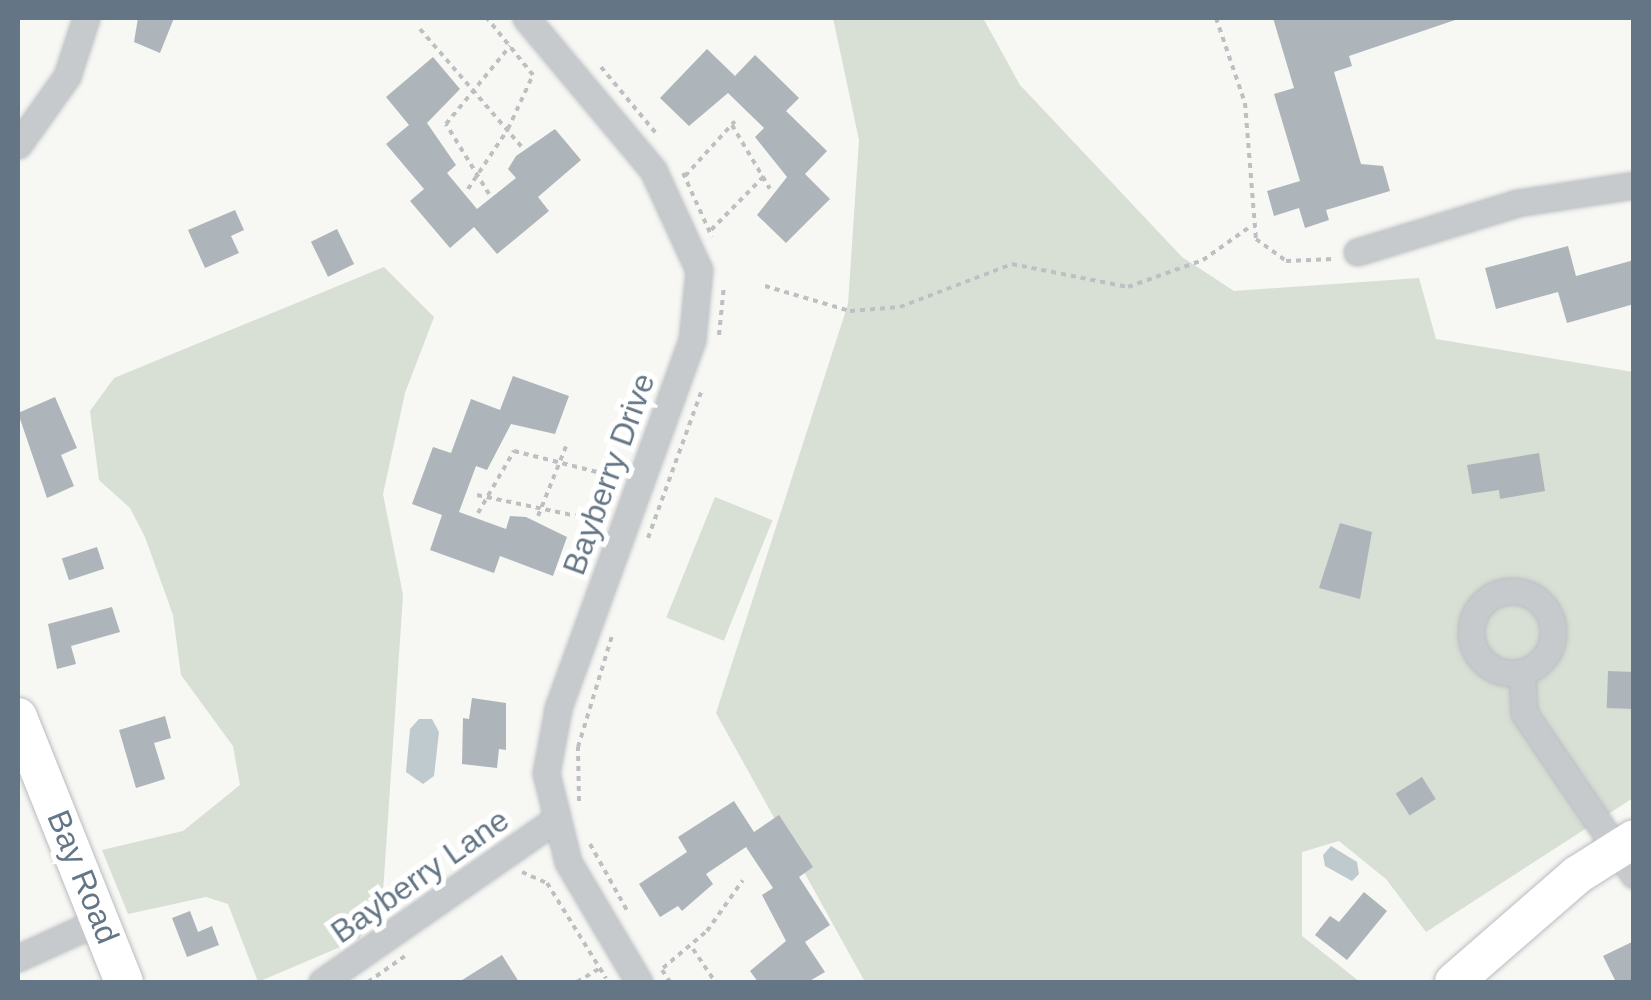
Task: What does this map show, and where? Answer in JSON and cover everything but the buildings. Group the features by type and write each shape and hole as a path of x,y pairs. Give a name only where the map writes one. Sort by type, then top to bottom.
{"main road":[{"name":"Bay Road","path":"18,717 124,982"},
{"path":"1454,982 1576,875 1629,854"}],"street":[{"path":"18,145 67,76 86,18"},
{"name":"Bayberry Drive","path":"526,18 653,170 694,249 701,286 686,359 558,709 546,773 554,821 577,881 648,977"},
{"path":"1358,252 1501,207 1634,184"},
{"path":"1522,672 1524,713 1629,854"},
{"name":"Bayberry Lane","path":"322,982 554,821"},
{"path":"18,958 100,920"}],"path":[{"path":"468,189 508,130 533,74 488,18"},
{"path":"1216,18 1245,102 1251,226 1263,249 1286,261 1315,263 1358,252"},
{"path":"420,28 522,146"},
{"path":"489,194 446,124 510,46"},
{"path":"685,176 734,123 760,180 770,189"},
{"path":"711,230 767,173"},
{"path":"765,286 850,311 900,307 1012,264 1128,288 1204,260 1251,226"},
{"path":"538,516 567,444"},
{"path":"478,512 480,495 514,452 617,477"},
{"path":"480,495 600,521"},
{"path":"511,875 534,873 547,883 609,982"},
{"path":"648,977 692,947 742,880"},
{"path":"692,947 716,982"},
{"path":"368,982 416,948"},
{"path":"577,982 600,968"}],"shaded area":[{"path":"833,18 983,18 1020,85 1182,257 1234,291 1419,278 1436,339 1633,372 1633,798 1426,932 1386,879 1339,841 1302,852 1302,936 1360,982 865,982 716,713 848,304 859,140"},
{"path":"384,267 434,317 405,393 383,494 403,595 382,907 359,939 258,982 228,904 206,897 128,914 102,850 183,831 240,785 233,746 181,675 173,615 145,537 130,508 99,480 90,411 114,378"},
{"path":"715,497 772,520 724,641 666,618"},
{"path":"419,719 432,719 439,732 434,776 423,784 406,772 410,729"},
{"path":"1331,846 1357,862 1359,874 1352,881 1325,866 1323,855"}]}
